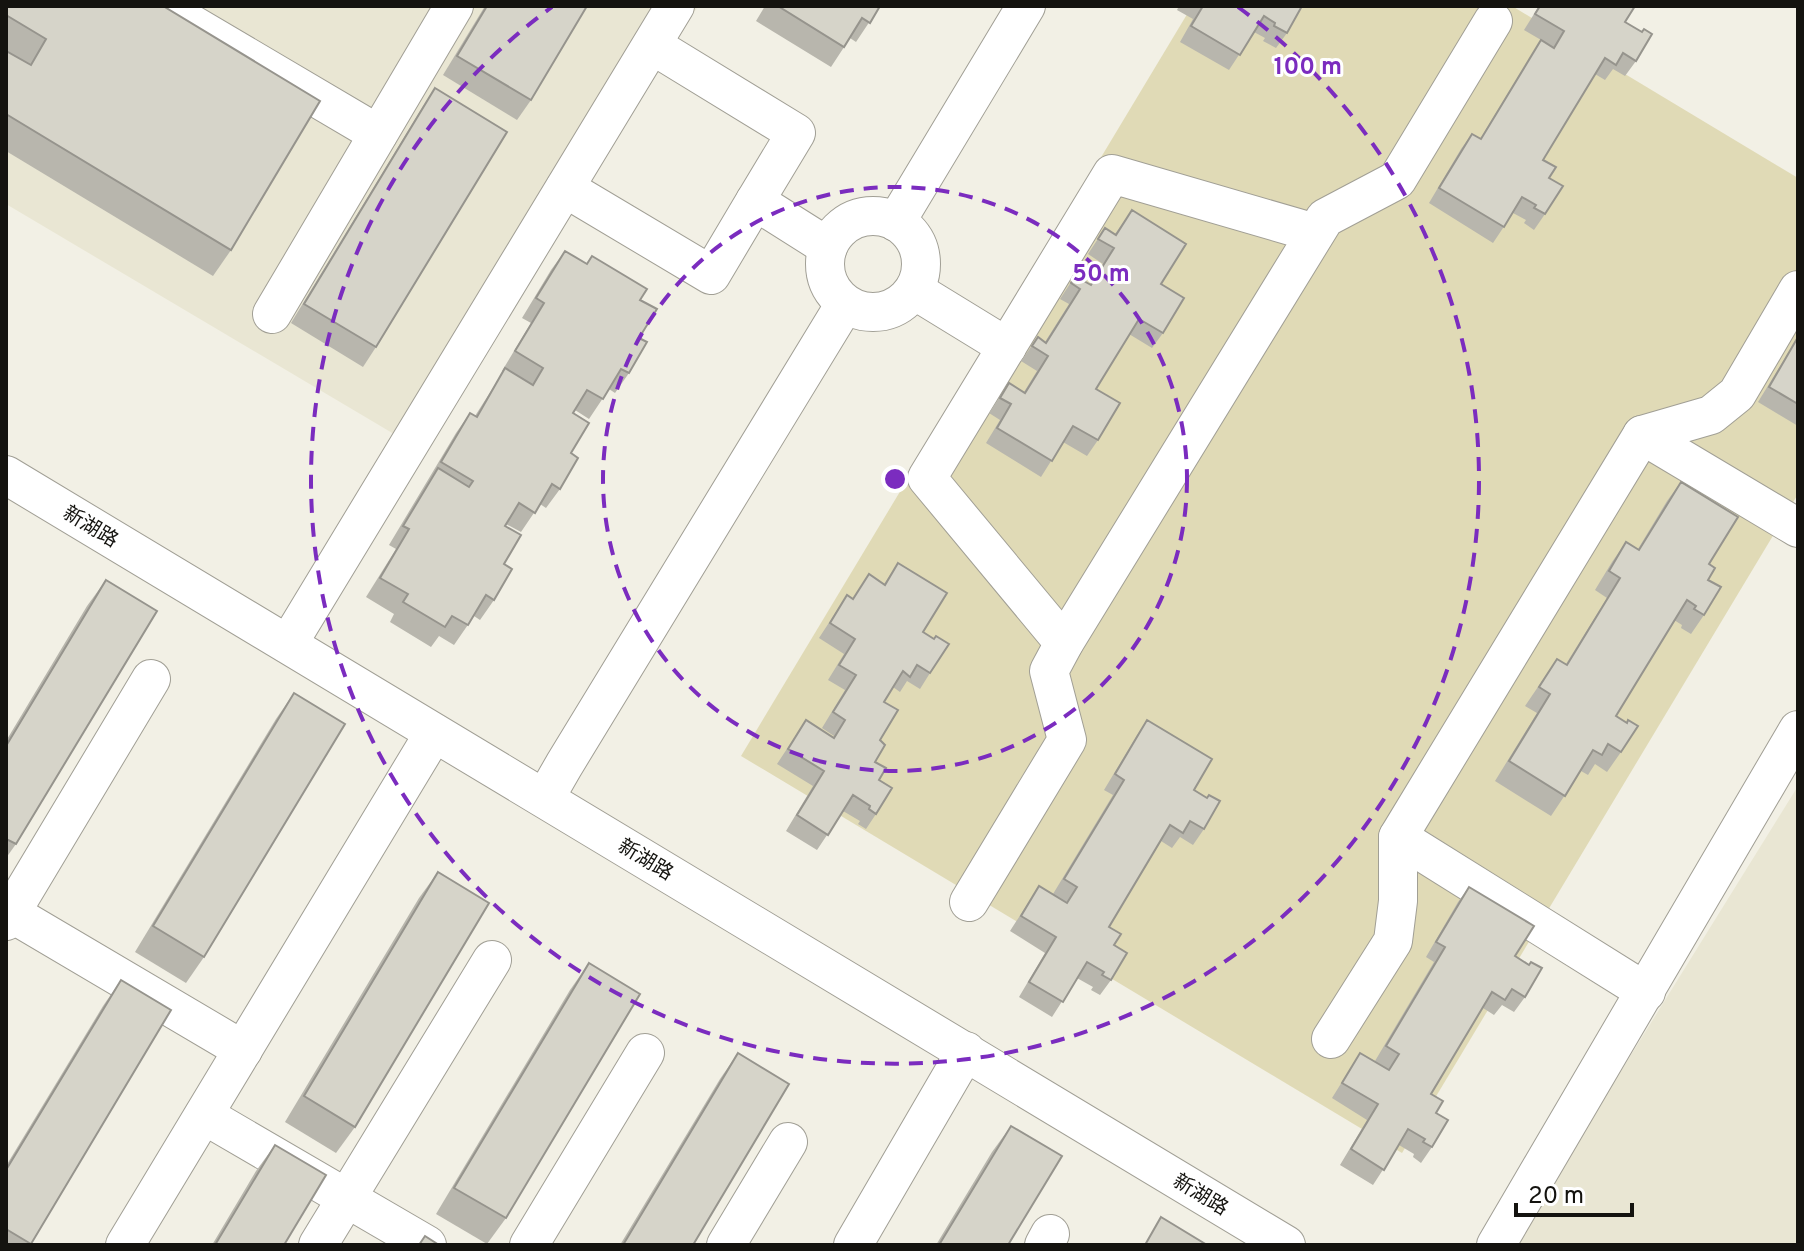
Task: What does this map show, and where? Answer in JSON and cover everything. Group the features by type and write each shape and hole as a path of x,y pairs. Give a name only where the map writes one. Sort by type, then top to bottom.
{"street":[{"path":"161,6 378,134"},
{"path":"272,314 454,6"},
{"path":"288,644 675,6"},
{"path":"896,222 1026,6"},
{"path":"969,902 1067,740 1049,671 1064,643 1325,218 1397,180 1493,21"},
{"path":"565,188 711,275 796,133 652,45"},
{"path":"1064,643 927,478 1112,174 1315,233"},
{"path":"755,201 828,247"},
{"path":"865,216 881,216 896,222 909,231 922,260 921,275 914,290 904,302 890,310 875,313 860,311 845,304 834,293 827,278 825,262 828,247 837,232 865,216"},
{"path":"914,290 1007,347"},
{"path":"1331,1039 1393,941 1398,901 1398,837 1642,435 1711,415 1737,394 1798,290"},
{"path":"545,798 845,304"},
{"path":"1642,435 1798,528"},
{"name":"新湖路","path":"6,475 1286,1245"},
{"path":"151,679 8,915 243,1050"},
{"path":"1496,1245 1798,730"},
{"path":"125,1245 434,733"},
{"path":"1398,837 1646,992"},
{"path":"318,1245 492,960"},
{"path":"853,1245 966,1051"},
{"path":"529,1245 645,1053"},
{"path":"204,1115 427,1245"},
{"path":"726,1245 788,1142"}],"shaded area":[{"path":"6,6 698,6 426,453 6,204"},
{"path":"1192,6 1512,6 1798,178 1798,494 1402,1153 741,756"},
{"path":"1798,786 1798,1245 1513,1245"}],"building":[{"path":"6,6 163,6 320,101 231,250 6,114 6,51 31,65 46,39 6,15"},
{"path":"487,6 587,6 531,100 457,56"},
{"path":"778,6 880,6 870,23 862,18 844,47"},
{"path":"1203,6 1302,6 1287,33 1264,16 1240,55 1191,26"},
{"path":"1540,6 1635,6 1625,22 1652,34 1636,61 1623,53 1616,65 1605,58 1543,160 1556,167 1549,178 1563,186 1545,214 1522,197 1504,227 1439,188 1472,134 1481,139 1541,40 1554,48 1564,31 1535,14"},
{"path":"435,88 507,132 376,347 304,304"},
{"path":"1132,210 1186,244 1161,284 1184,298 1163,333 1139,319 1096,389 1120,403 1098,440 1073,426 1052,461 997,428 1011,404 1000,398 1009,383 1025,393 1048,356 1032,346 1038,337 1046,343 1080,289 1071,283 1075,276 1091,285 1114,248 1098,239 1105,228 1116,235"},
{"path":"565,251 587,264 592,256 647,289 640,300 657,309 639,338 647,342 629,373 621,369 603,399 587,390 573,413 589,423 571,453 578,458 560,489 552,484 535,513 519,503 505,526 521,535 504,564 512,569 494,600 486,595 468,625 452,616 445,627 403,602 408,594 380,578 409,529 403,526 438,468 469,487 473,481 441,462 470,413 477,417 505,368 533,385 543,368 515,351 544,303 536,298"},
{"path":"1798,337 1798,404 1769,387"},
{"path":"1681,482 1738,517 1709,564 1715,568 1708,580 1721,587 1704,615 1687,600 1616,716 1638,726 1621,752 1608,744 1602,755 1593,750 1565,796 1509,761 1550,694 1539,687 1557,659 1567,665 1620,578 1609,571 1626,542 1639,550"},
{"path":"898,563 947,593 923,632 949,644 930,673 917,665 910,677 903,671 884,702 898,710 880,740 885,745 875,762 886,768 879,780 892,788 876,814 853,795 828,835 797,815 824,771 788,749 806,720 834,738 845,720 833,712 856,675 839,665 855,639 830,623 847,595 853,599 869,574 885,585"},
{"path":"106,580 157,611 16,844 6,839 6,746"},
{"path":"294,693 345,724 204,957 153,926"},
{"path":"1147,720 1212,759 1194,790 1220,801 1204,829 1190,821 1183,833 1170,825 1109,927 1121,934 1114,945 1127,953 1111,980 1087,962 1063,1002 1029,982 1056,937 1021,916 1039,886 1067,903 1077,887 1064,879 1124,780 1115,774"},
{"path":"438,872 489,903 355,1127 304,1096"},
{"path":"1469,887 1534,926 1515,956 1529,965 1531,962 1542,968 1525,997 1512,989 1505,1000 1492,992 1431,1094 1443,1101 1436,1113 1448,1120 1432,1147 1408,1129 1384,1170 1351,1149 1378,1104 1342,1083 1360,1053 1389,1070 1399,1054 1386,1046 1445,947 1436,942"},
{"path":"589,963 640,994 506,1218 454,1188"},
{"path":"121,980 171,1010 31,1244 6,1229 6,1170"},
{"path":"738,1053 789,1084 693,1245 623,1245"},
{"path":"1011,1126 1062,1156 1008,1245 939,1245"},
{"path":"275,1145 326,1175 284,1245 215,1245"},
{"path":"1161,1217 1207,1245 1145,1245"},
{"path":"425,1236 439,1245 419,1245"}]}
